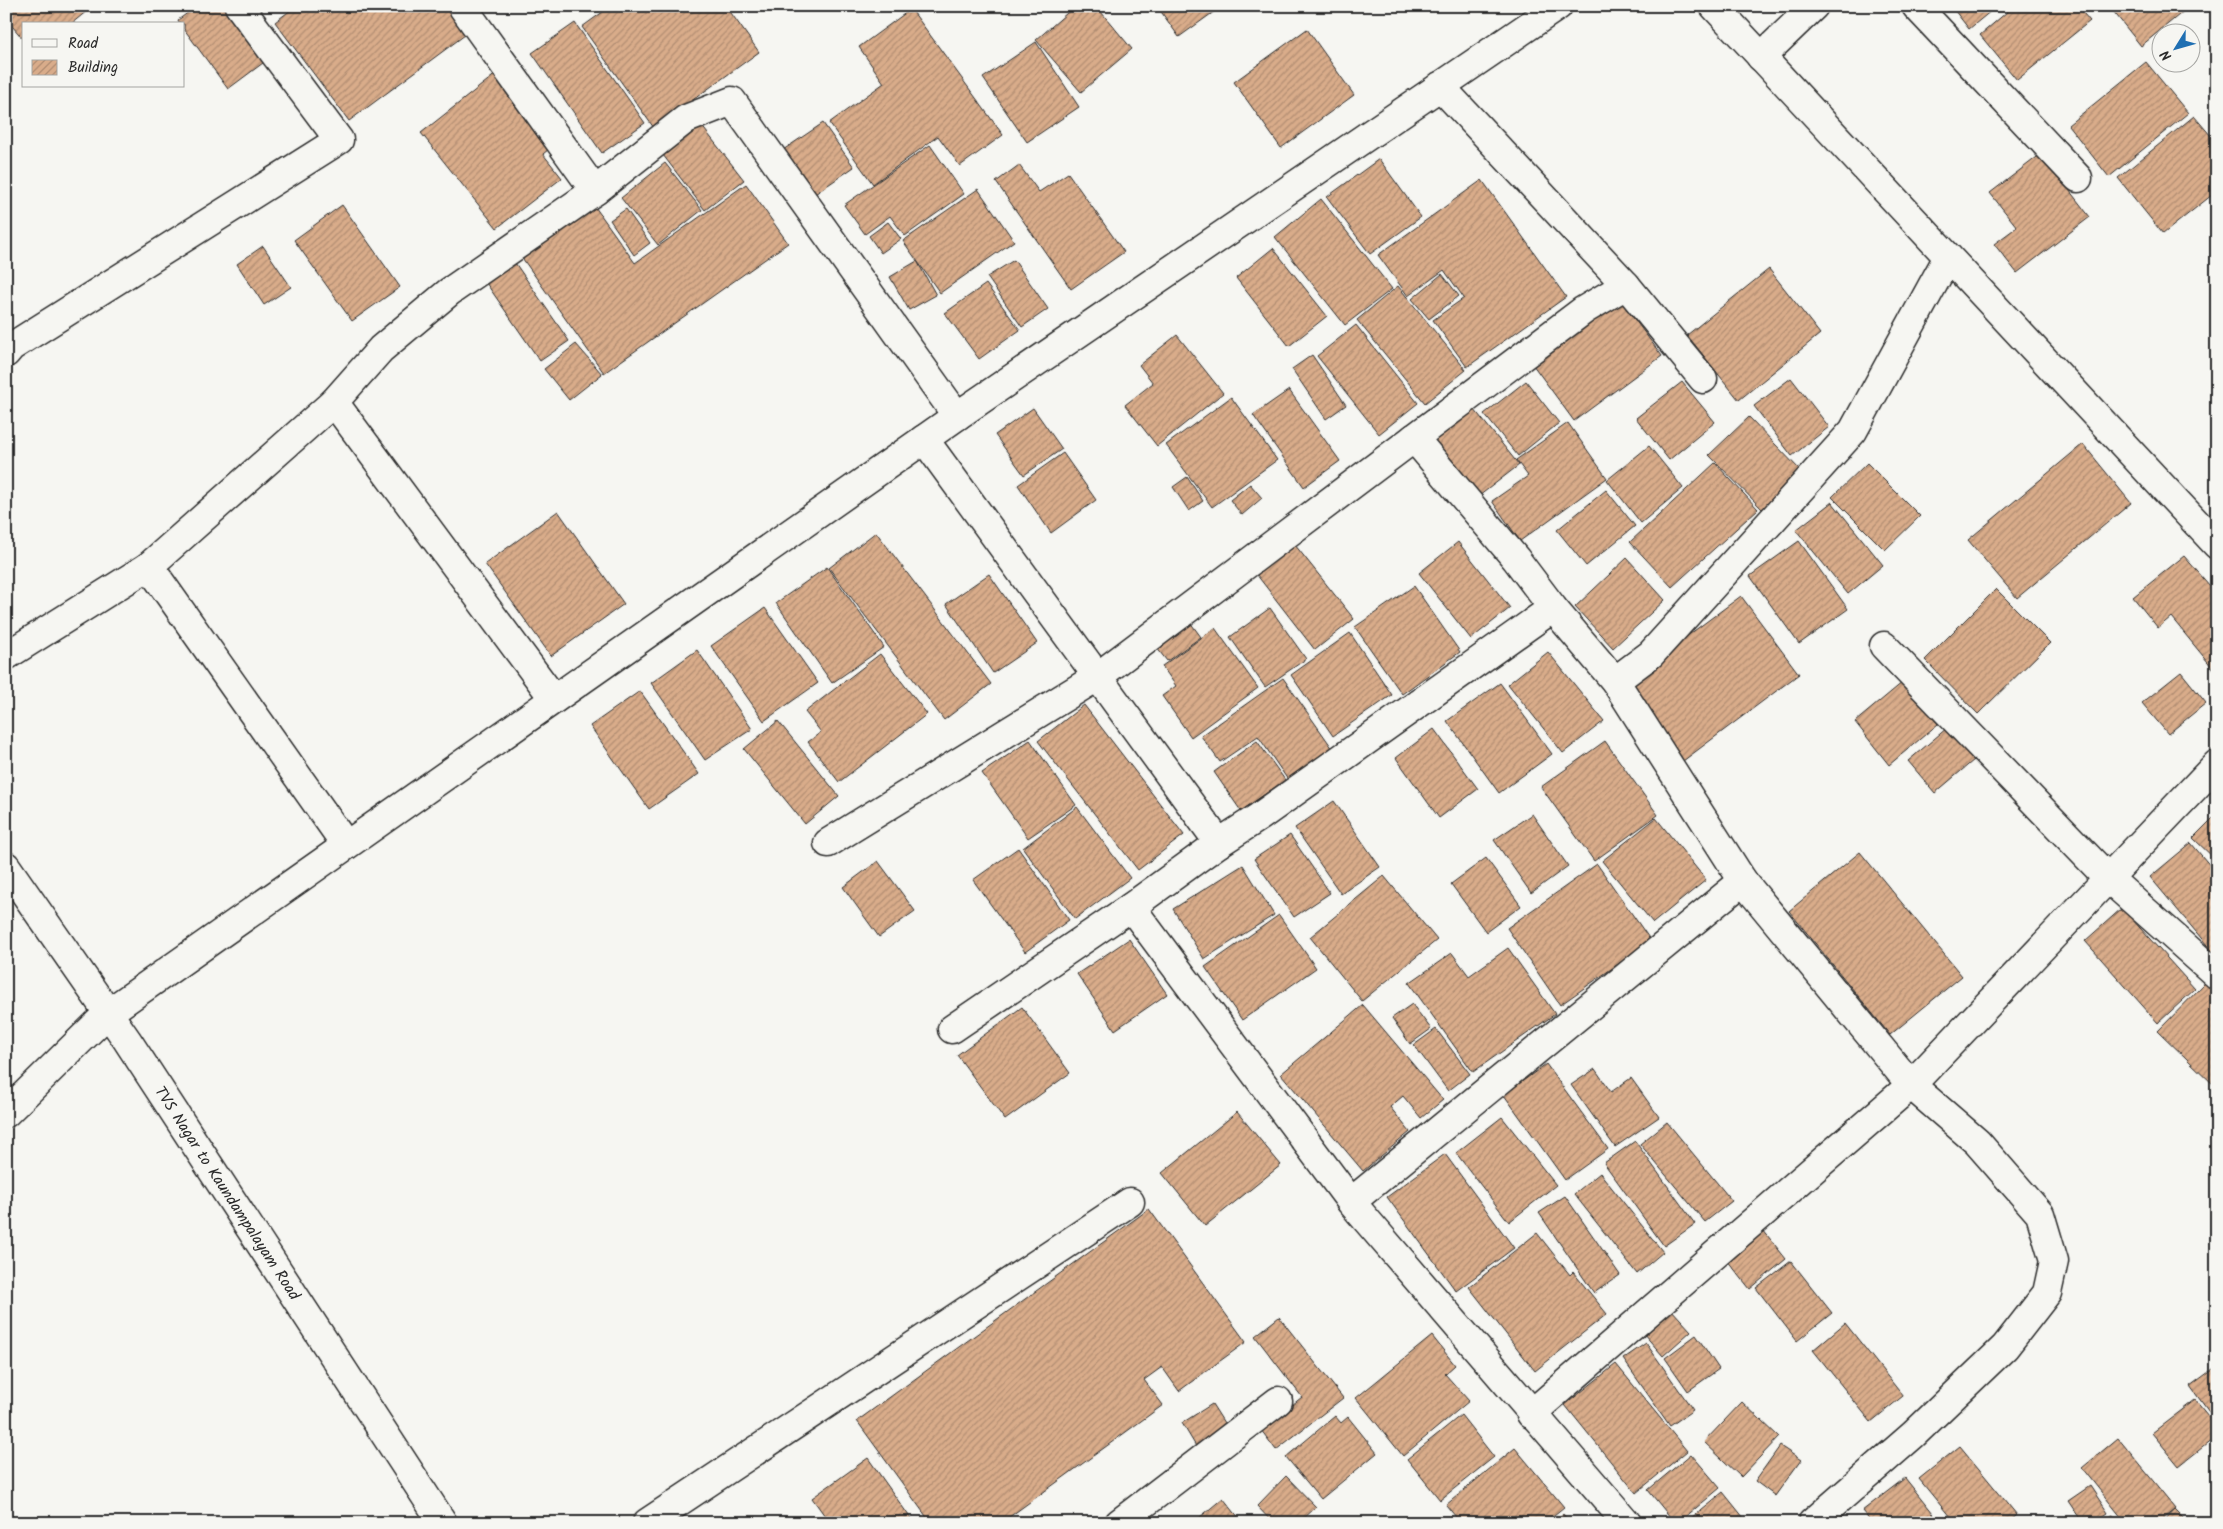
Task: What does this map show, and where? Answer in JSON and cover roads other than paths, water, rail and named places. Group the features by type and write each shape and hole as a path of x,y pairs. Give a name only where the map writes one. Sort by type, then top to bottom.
{"street":[{"path":"8,347 339,140 240,6"},
{"path":"462,6 595,191"},
{"path":"6,1113 108,1013 957,416 1558,6"},
{"path":"1714,6 2217,545"},
{"path":"1761,57 1814,6"},
{"path":"1916,6 2078,178"},
{"path":"1440,86 1626,285 1704,379"},
{"path":"6,656 149,566 334,402 381,349 449,292 595,191 686,119 732,101 957,416"},
{"path":"1615,681 1651,654 1854,431 1948,257"},
{"path":"828,843 1097,677 1584,310 1626,285"},
{"path":"334,402 554,699"},
{"path":"1414,438 1615,681 1743,881 1911,1085 1977,1142 2040,1214 2054,1261 2047,1293 2005,1347 1913,1435 1812,1523"},
{"path":"924,439 1219,843"},
{"path":"149,566 346,845"},
{"path":"952,1029 1131,907 1553,608"},
{"path":"1884,646 2108,878 2217,975"},
{"path":"1531,1414 1911,1085 2217,764"},
{"name":"TVS Nagar to Kaundampalayam Road","path":"6,866 108,1013 443,1523"},
{"path":"1351,1202 1743,881"},
{"path":"1131,907 1351,1202 1531,1414 1627,1523"},
{"path":"647,1523 1130,1202"},
{"path":"1120,1523 1278,1402"}]}
